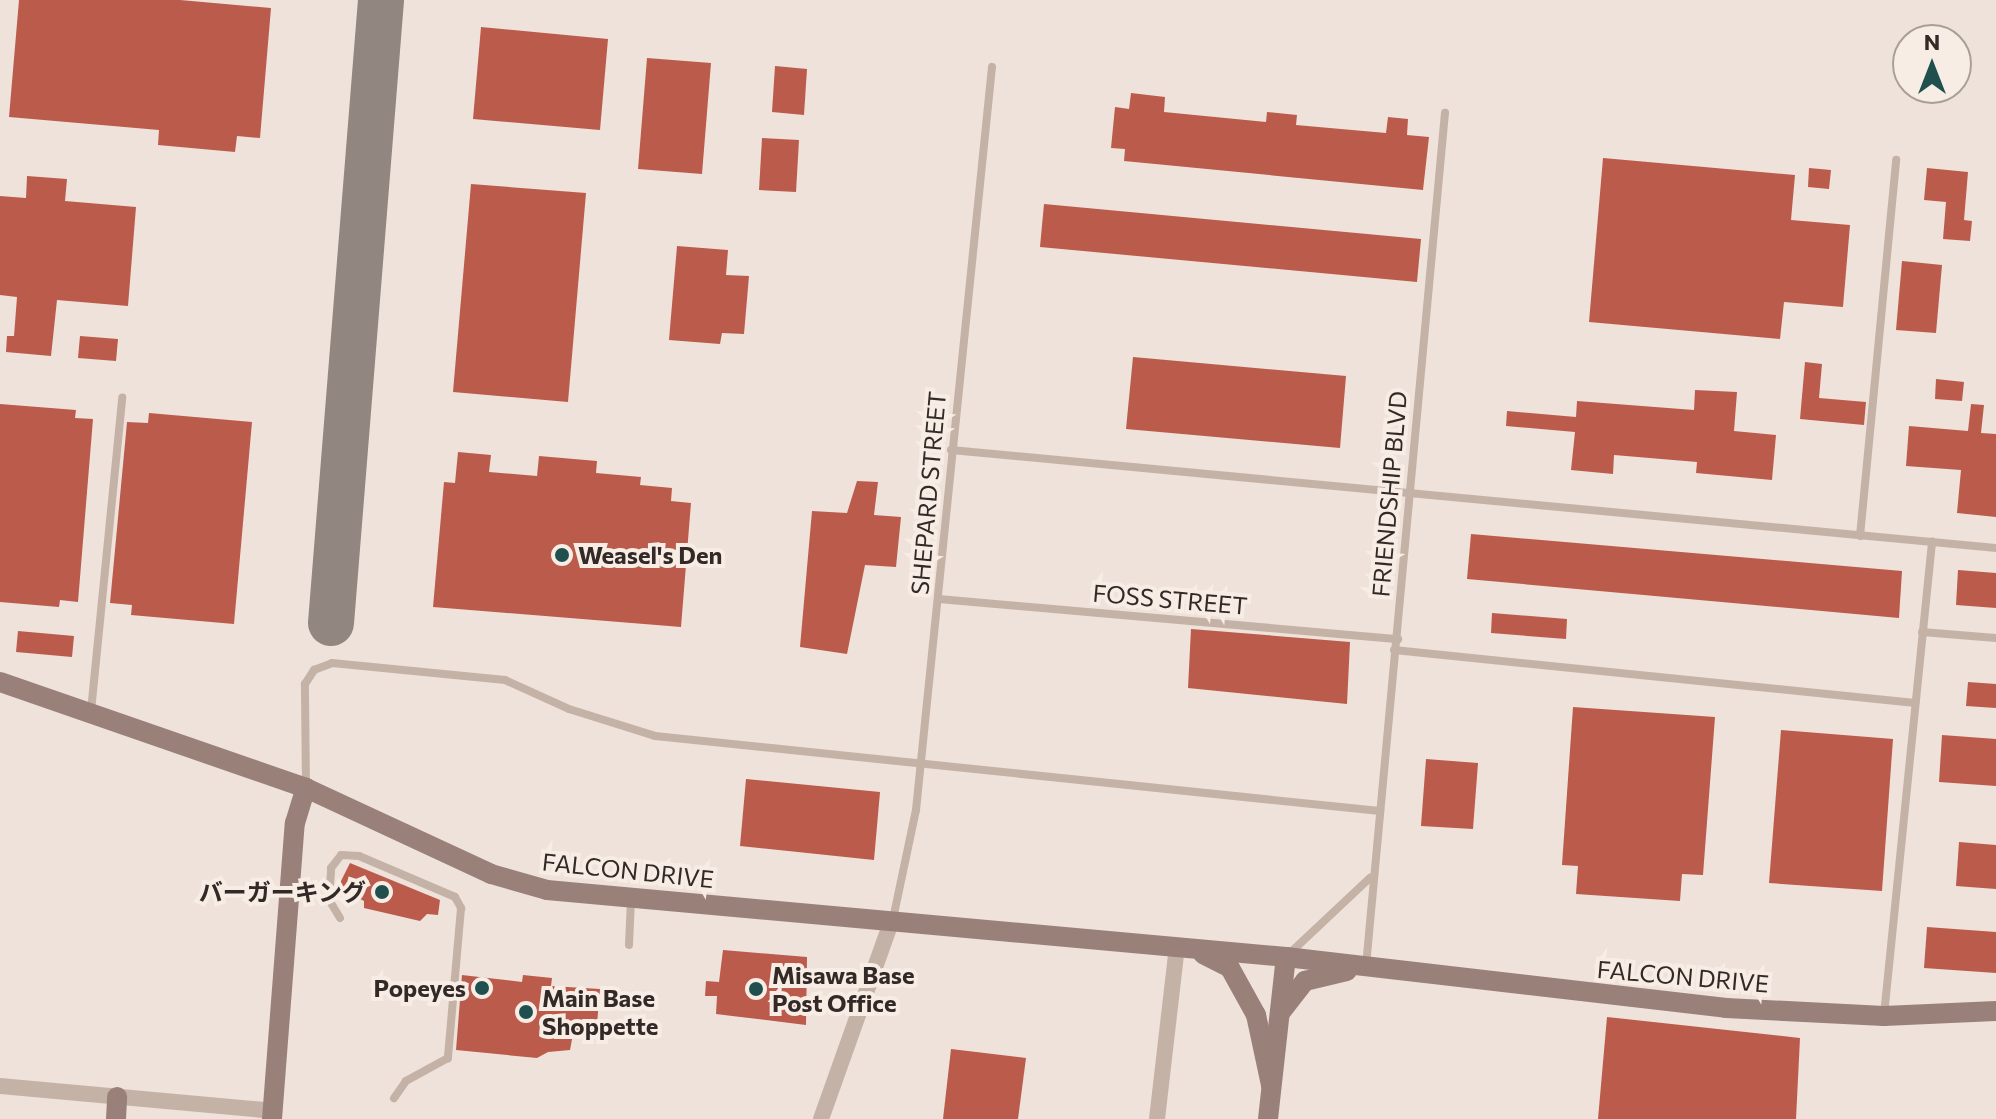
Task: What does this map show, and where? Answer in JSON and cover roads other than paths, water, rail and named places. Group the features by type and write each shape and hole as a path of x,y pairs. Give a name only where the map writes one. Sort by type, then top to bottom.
{"street":[{"name":"FALCON DRIVE","path":"0,682 306,788 491,874 547,890 1286,957 1726,1008 1884,1016 1996,1011"},
{"path":"0,1086 273,1115 295,823 306,788"},
{"path":"821,1119 892,920"},
{"path":"1157,1119 1185,948 1230,968 1246,995 1264,1040 1271,1085"},
{"path":"1268,1119 1286,957"},
{"path":"1280,1013 1305,981 1366,967"},
{"path":"116,1119 117,1097"}],"lane":[{"name":"SHEPARD STREET","path":"892,920 916,810 918,762 939,599 951,450 992,67"},
{"name":"FRIENDSHIP BLVD","path":"1366,967 1371,877 1394,650 1398,639 1408,494 1445,113"},
{"path":"1860,536 1896,160"},
{"path":"91,711 122,398"},
{"path":"951,450 1996,548"},
{"path":"1884,1016 1932,541"},
{"name":"FOSS STREET","path":"939,599 1398,639"},
{"path":"1922,632 1996,638"},
{"path":"1394,650 1915,703"},
{"path":"306,788 305,684 314,670 332,663 505,680 569,709 655,736 1380,811"},
{"path":"340,918 329,900 331,868 347,855 455,897 461,908 448,1058 406,1081 394,1098"},
{"path":"1286,957 1371,877"},
{"path":"629,945 631,899"}],"place":[{"name":"Weasel's Den","path":"562,555"},
{"name":"バーガーキング","path":"382,892"},
{"name":"Popeyes","path":"482,988"},
{"name":"Misawa Base Post Office","path":"756,989"},
{"name":"Main Base Shoppette","path":"526,1012"}]}
